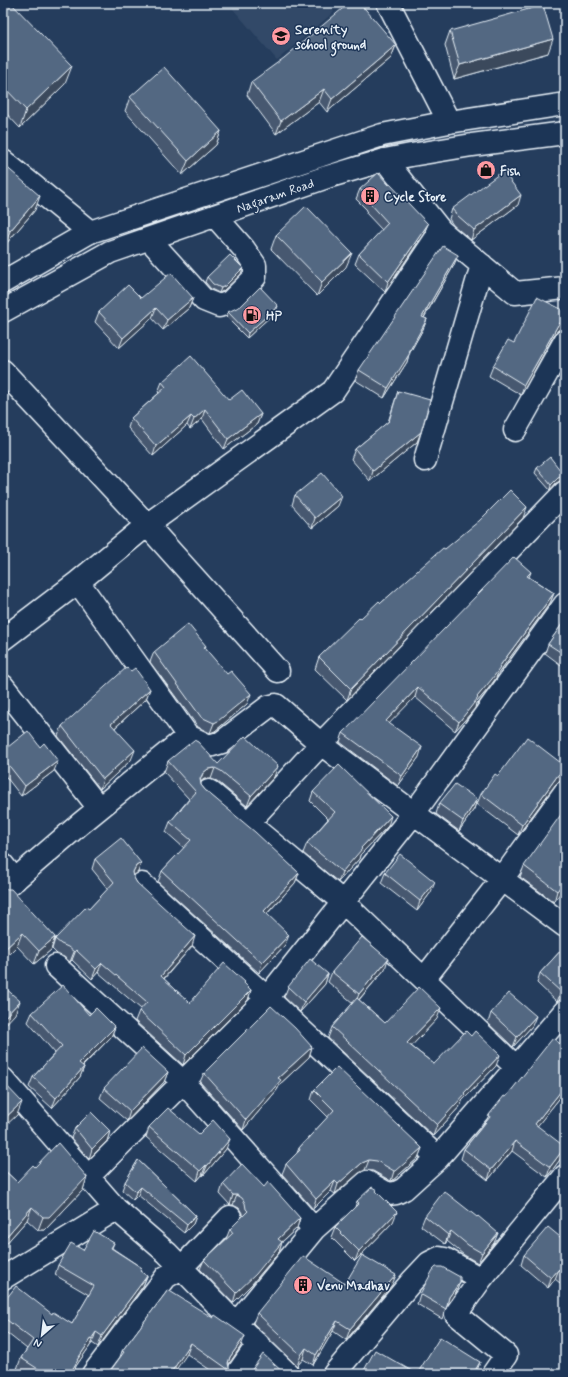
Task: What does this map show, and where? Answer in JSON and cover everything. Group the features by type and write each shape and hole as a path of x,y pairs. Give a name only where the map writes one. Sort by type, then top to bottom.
{"street":[{"path":"388,3 449,122"},
{"name":"Nagaram Road","path":"3,282 90,232 382,135 449,122 565,104"},
{"path":"538,109 542,137"},
{"name":"Nagaram Road","path":"3,311 110,252 327,177 385,160 472,145 565,133"},
{"path":"385,160 441,231 515,293 565,288"},
{"path":"3,161 90,232"},
{"path":"149,239 204,300 219,306 230,302 255,277 255,265 244,249 215,216"},
{"path":"3,639 78,582 147,524 333,391 441,231"},
{"path":"425,460 482,265"},
{"path":"515,430 565,341"},
{"path":"3,371 147,524 278,671"},
{"path":"248,823 321,744 565,492"},
{"path":"78,582 188,736 209,746 222,742 268,707 276,705 321,744 565,926"},
{"path":"89,1176 267,998 414,813 565,604"},
{"path":"3,686 99,808"},
{"path":"7,878 99,808 188,736"},
{"path":"209,791 343,902 516,1068"},
{"path":"424,979 502,879 565,792"},
{"path":"142,884 267,998 438,1158"},
{"path":"56,966 183,1082 314,1229"},
{"path":"236,1324 314,1229 367,1182 388,1194 396,1193 404,1189 438,1158 565,1011"},
{"path":"3,1079 89,1176 116,1209 167,1253 236,1324 288,1374"},
{"path":"493,1374 506,1355 456,1314 481,1279 565,1176"},
{"path":"4,1276 116,1209"},
{"path":"93,1374 166,1277 181,1268 230,1216"},
{"path":"334,1374 412,1281 429,1263 439,1258 445,1259 481,1279"},
{"path":"237,1374 258,1344"}],"shaded area":[{"name":"Serenity school ground","path":"228,3 326,3 334,12 277,60"}],"building":[{"path":"3,3 11,3 72,66 26,110 3,86"},
{"path":"349,3 360,3 396,45 332,99 324,89 281,121 251,82 284,58"},
{"path":"543,5 553,39 460,65 450,31"},
{"path":"164,67 221,131 188,161 130,97"},
{"path":"3,164 40,196 10,231 3,225"},
{"path":"503,171 521,195 474,230 452,209"},
{"path":"378,173 428,224 388,282 359,254 388,223 360,189"},
{"path":"306,206 352,253 322,282 276,235"},
{"path":"443,246 458,255 422,317 427,319 409,352 410,353 388,388 359,370"},
{"path":"230,255 243,268 225,286 221,288 213,284 207,277"},
{"path":"171,273 193,298 167,320 156,308 123,338 99,312 128,285 141,298"},
{"path":"260,287 278,306 248,333 228,312 241,306"},
{"path":"537,297 565,311 565,320 558,325 524,385 493,366 508,340 514,343"},
{"path":"191,356 229,400 242,390 261,414 228,439 205,409 194,419 191,416 156,446 131,418 166,387 162,382"},
{"path":"398,391 430,400 421,432 373,471 355,449 389,421"},
{"path":"550,457 564,475 558,478 551,485 537,468"},
{"path":"322,473 342,496 315,518 295,495"},
{"path":"510,490 527,507 351,689 319,657 360,617 361,618 379,601 381,603 443,548 445,549 479,521"},
{"path":"514,557 531,572 527,576 554,593 459,722 418,687 386,721 422,747 402,776 343,733"},
{"path":"565,620 565,655 548,644"},
{"path":"188,624 206,646 204,647 227,674 231,671 251,694 214,723 201,717 154,652"},
{"path":"127,667 131,671 135,668 150,689 111,724 135,750 103,779 62,726"},
{"path":"28,731 40,747 44,743 58,761 25,786 3,758 3,751"},
{"path":"245,736 278,766 251,796 221,771 215,768 208,769 203,773 200,779 201,785 205,790 255,832 299,873 264,911 289,935 262,963 162,871 191,840 170,822 196,792 168,761 194,740 198,742 218,764"},
{"path":"527,737 565,766 565,771 558,775 522,825 481,794 495,774 498,776"},
{"path":"339,765 391,816 361,848 362,849 342,872 307,843 335,812 313,792"},
{"path":"455,784 477,799 463,821 439,804"},
{"path":"565,809 565,881 557,891 524,866"},
{"path":"121,838 141,863 136,866 133,872 137,883 195,936 161,976 190,1003 224,963 245,982 244,983 251,990 186,1055 139,1011 147,1002 102,963 96,969 76,950 74,952 55,939 86,907 89,909 114,882 95,859"},
{"path":"400,854 435,882 420,901 385,873"},
{"path":"3,888 11,889 55,937 39,951 22,933 3,951"},
{"path":"362,937 388,959 359,994 332,972"},
{"path":"565,946 565,989 561,992 540,973"},
{"path":"310,959 328,974 304,1002 288,987"},
{"path":"63,985 89,1015 96,1008 115,1027 79,1063 84,1067 56,1098 33,1077 62,1046 32,1013"},
{"path":"3,986 20,1001 3,1019"},
{"path":"419,987 441,1008 407,1043 434,1064 466,1031 471,1036 475,1031 500,1055 464,1093 465,1094 437,1125 332,1027 357,998 385,1023"},
{"path":"509,993 536,1016 517,1037 491,1013"},
{"path":"271,1006 295,1028 312,1047 278,1078 281,1080 246,1120 204,1073"},
{"path":"553,1038 565,1048 565,1086 535,1124 565,1147 550,1167 515,1141 491,1170 464,1149 490,1117 489,1115 504,1096 506,1097"},
{"path":"142,1048 168,1072 130,1111 104,1088"},
{"path":"337,1067 422,1148 396,1171 377,1161 369,1160 362,1163 338,1184 335,1181 316,1199 286,1164 334,1110 314,1090"},
{"path":"3,1082 22,1102 3,1120"},
{"path":"168,1108 199,1134 213,1120 230,1139 207,1166 206,1165 200,1171 149,1127"},
{"path":"91,1112 110,1131 92,1149 75,1128"},
{"path":"58,1143 87,1177 49,1217 43,1217 32,1207 6,1237 3,1234 3,1169 17,1182 33,1165 35,1167"},
{"path":"138,1160 196,1216 187,1225 141,1187 136,1192 125,1182"},
{"path":"242,1164 264,1187 268,1182 300,1218 278,1239 282,1242 256,1274 236,1293 204,1260 233,1233 230,1229 248,1211 242,1198 237,1195 233,1195 223,1184"},
{"path":"372,1187 377,1190 376,1191 397,1212 359,1251 335,1227 359,1203 357,1201"},
{"path":"444,1191 498,1233 482,1253 468,1245 451,1231 448,1235 425,1216"},
{"path":"548,1227 565,1241 565,1274 559,1269 551,1278 524,1255"},
{"path":"94,1231 114,1243 111,1248 142,1268 140,1271 147,1276 102,1336 96,1332 72,1370 78,1374 46,1374 21,1358 33,1340 3,1317 3,1303 16,1286 52,1314 53,1312 72,1324 94,1286 58,1265 71,1243 83,1250"},
{"path":"362,1255 396,1275 350,1329 337,1321 316,1355 306,1348 301,1355 257,1313 303,1256 345,1284"},
{"path":"436,1267 442,1267 460,1277 460,1282 449,1297 446,1309 420,1294"},
{"path":"168,1290 213,1318 215,1315 245,1336 230,1357 228,1363 232,1372 191,1343 170,1374 108,1374 124,1352 122,1351"},
{"path":"440,1337 480,1362 473,1374 417,1374"},
{"path":"375,1350 417,1374 362,1374"},
{"path":"263,1354 285,1374 248,1374"}],"place":[{"name":"Serenity school ground","path":"281,36"},
{"name":"Fish","path":"486,170"},
{"name":"Cycle Store","path":"370,196"},
{"name":"HP","path":"252,315"},
{"name":"Venu Madhav","path":"303,1285"}]}
